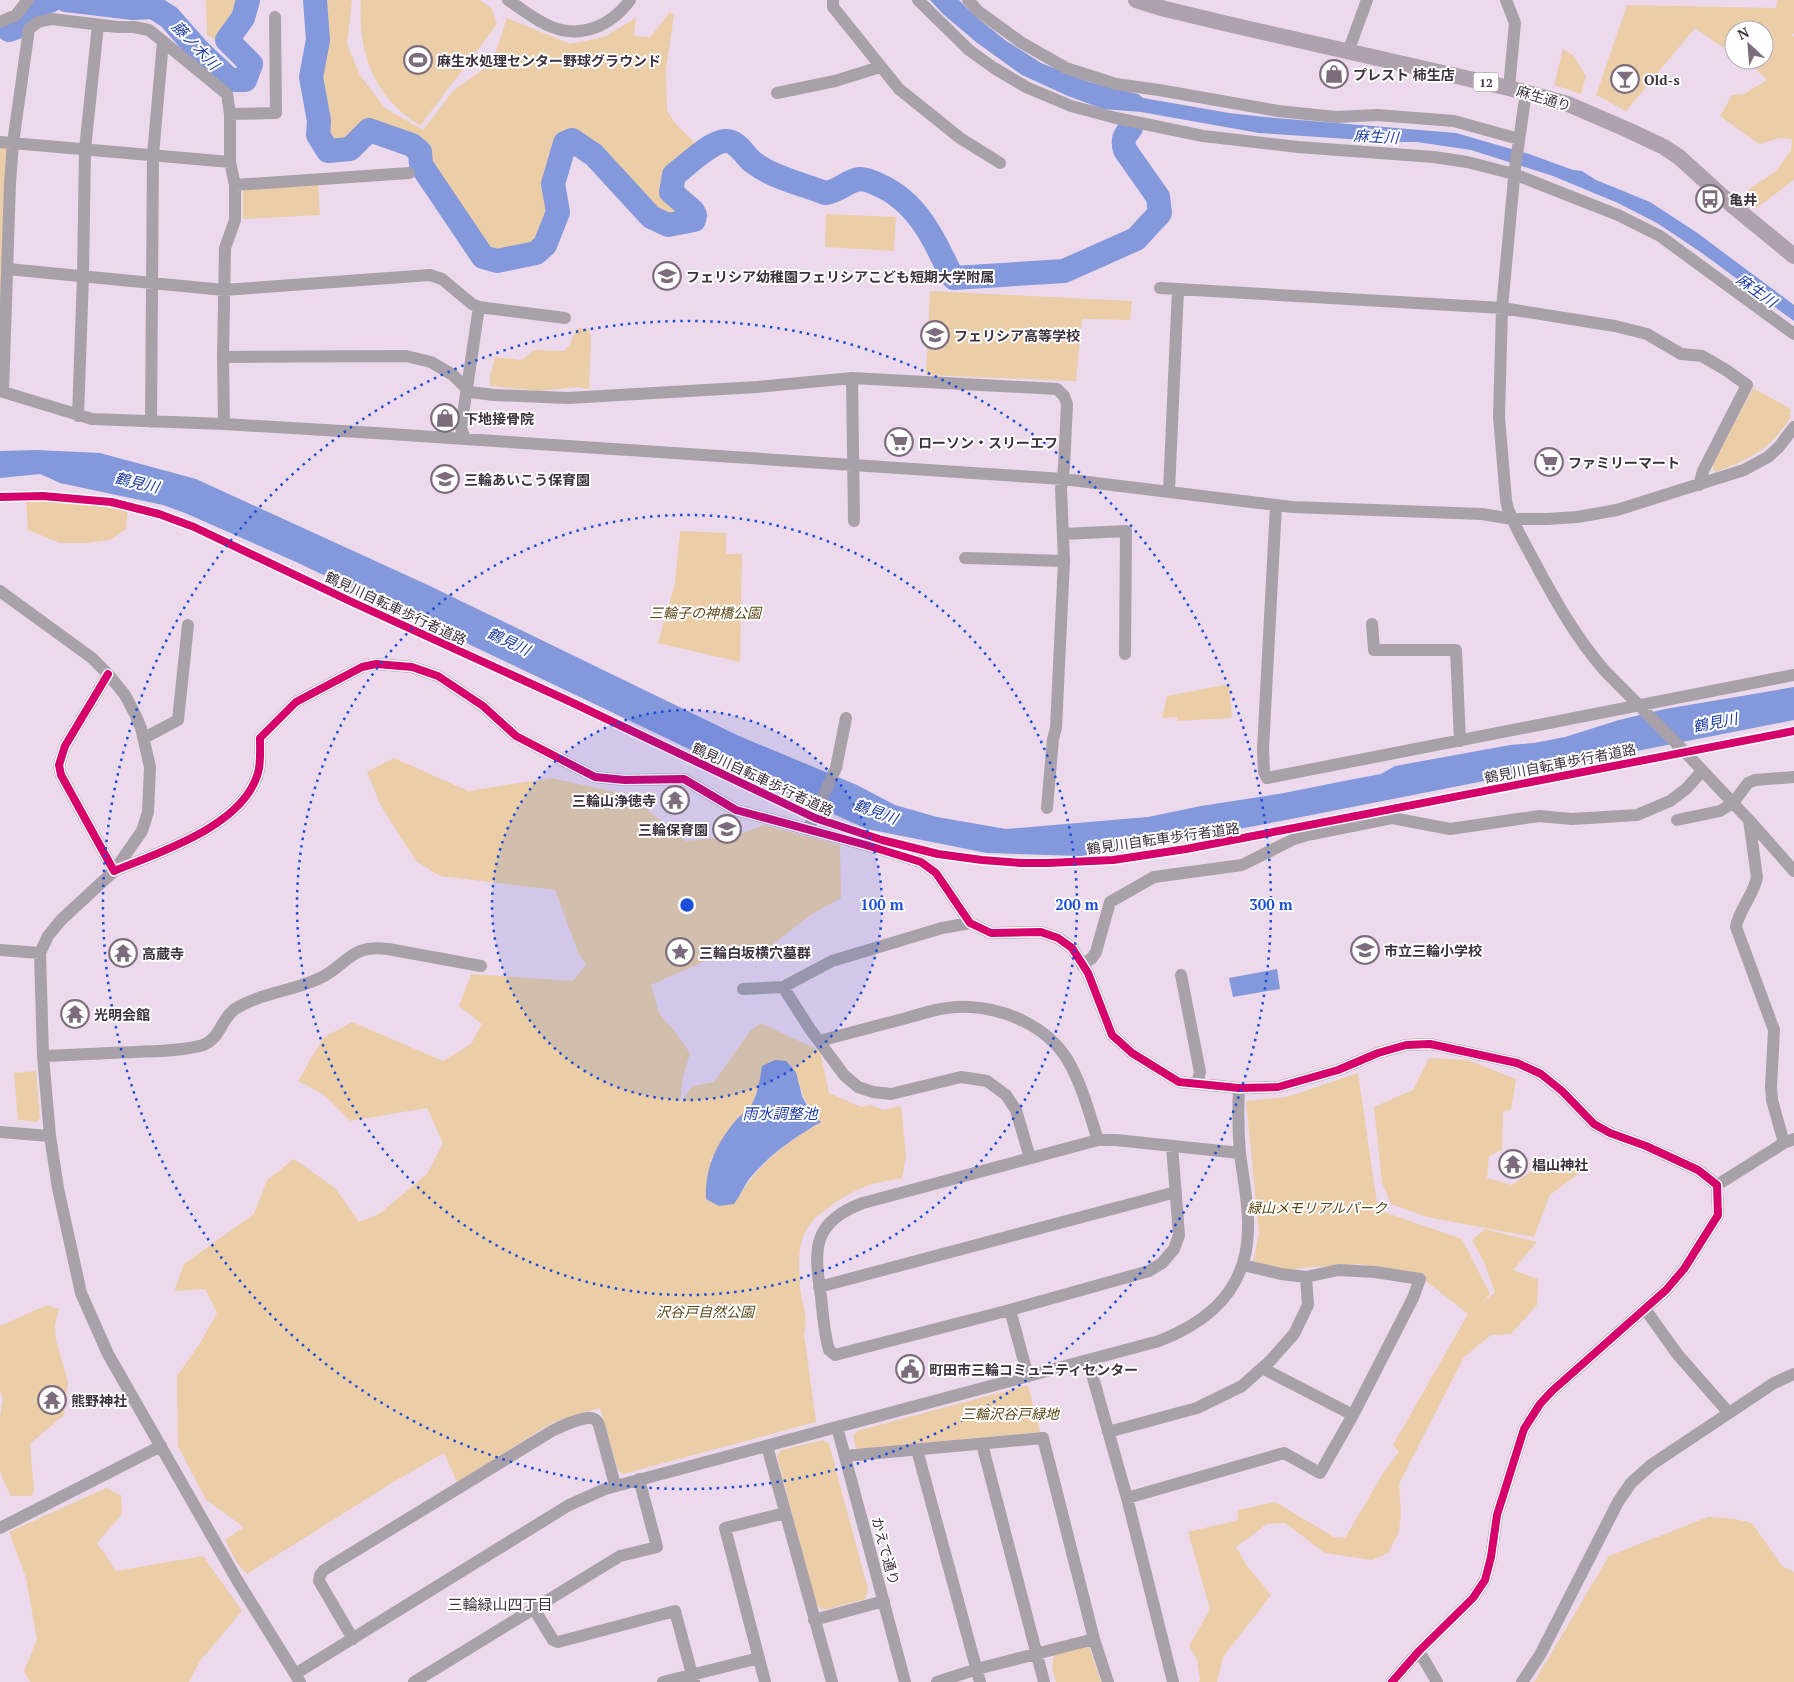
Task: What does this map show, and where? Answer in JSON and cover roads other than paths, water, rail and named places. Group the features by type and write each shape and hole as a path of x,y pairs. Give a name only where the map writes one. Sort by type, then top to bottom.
{"main road":[{"name":"麻生通り","path":"1136,0 1175,12 1509,88 1568,104 1664,147 1679,157 1733,206 1794,256"}],"street":[{"path":"28,0 25,21 30,29 10,183 2,392 92,420 224,424 1063,479 1276,505 1482,514 1512,519 1558,518 1617,510 1730,476 1756,465 1779,447 1794,427"},
{"path":"508,0 550,26 563,31 576,32 601,26 613,19 630,0"},
{"path":"832,0 833,8 899,89 960,138 1000,162"},
{"path":"918,0 969,50 994,68 1026,87 1071,106 1116,118 1202,136 1298,147 1434,158 1514,171 1618,215 1660,236 1794,334"},
{"path":"968,0 978,11 1022,43 1066,68 1116,84 1278,111 1336,117 1377,115 1454,122 1518,142"},
{"path":"1348,52 1367,0"},
{"path":"1506,0 1515,23 1509,88"},
{"path":"230,114 276,113 275,17"},
{"path":"0,22 52,19 98,25 134,26 149,30 227,94 230,114 230,162 235,185 236,220 225,248 224,424"},
{"path":"78,416 85,149 98,25"},
{"path":"150,422 153,155 163,41"},
{"path":"777,93 835,81 880,67"},
{"path":"1526,92 1514,171 1502,308 1499,418 1506,500 1512,519 1573,631 1605,671 1750,820 1794,870"},
{"path":"0,142 230,162"},
{"path":"235,185 409,173"},
{"path":"8,269 224,290 430,275 442,279 472,304 479,307 565,318"},
{"path":"1160,288 1502,308 1615,326 1647,334 1681,354 1702,356 1747,385 1702,471 1699,485"},
{"path":"1169,491 1178,289"},
{"path":"465,439 462,428 466,386 479,307"},
{"path":"223,358 406,356 431,362 453,375 470,392 494,395 568,398 852,378 1057,389 1064,396 1067,404 1061,489 1064,562 1056,728 1053,739 1047,808"},
{"path":"852,378 854,520"},
{"path":"1276,505 1263,749 1264,772 1267,778 1639,707 1794,675"},
{"path":"1063,534 1126,531 1125,654"},
{"path":"965,558 1064,562"},
{"path":"3,598 92,658 108,674 131,706 141,728 150,768 150,798 146,822 134,844 114,871 61,920 48,936 40,953 43,1056 50,1136 58,1188 81,1293 108,1354 237,1580 298,1678 353,1638 569,1505 615,1485 1159,1341 1194,1325 1208,1316 1230,1290 1243,1265 1247,1247 1248,1210 1240,1153 1238,1124 1239,1088"},
{"path":"1372,624 1374,650 1456,650 1460,741"},
{"path":"144,738 178,720 188,625"},
{"path":"114,871 204,832 226,816 242,800 259,772 260,738 296,702 362,667 376,664 412,667 438,676 483,706 516,736 594,777 625,780 684,779 736,810 921,862 936,873 970,923 991,933 1041,932 1058,938 1072,948 1095,990 1112,1035 1132,1053 1179,1082 1239,1088 1278,1087 1338,1070 1387,1050 1406,1045 1430,1044 1517,1063 1541,1074 1562,1091 1594,1124 1610,1133 1646,1146 1698,1170 1717,1184"},
{"path":"108,674 65,746 59,765 61,775 114,871"},
{"path":"808,830 836,768 846,718"},
{"path":"1082,964 1092,958 1096,952 1110,902 1154,877 1242,865 1294,839 1392,818 1450,829 1539,816 1572,819 1637,816 1670,801 1686,789 1702,771"},
{"path":"1677,820 1720,811 1733,803 1748,783 1755,780 1794,777"},
{"path":"1717,1184 1789,1141 1772,1100 1774,1030 1736,927 1739,914 1756,886 1758,877 1750,820"},
{"path":"743,989 783,987 832,961 942,928 970,923"},
{"path":"43,1056 164,1051 203,1045 213,1040 226,1018 235,1009 249,1002 317,980 330,973 352,954 363,949 375,947 480,966"},
{"path":"0,950 40,953"},
{"path":"1181,976 1200,1072 1197,1084"},
{"path":"783,987 818,1041 844,1075 858,1087 874,1092 891,1094 961,1076 986,1081 1006,1095 1016,1110 1030,1158"},
{"path":"818,1041 936,1010 969,1006 998,1012 1026,1022 1050,1039 1066,1058 1078,1080 1098,1140"},
{"path":"0,1132 50,1136"},
{"path":"1172,1146 1179,1235 1174,1249 1162,1263 1149,1271 1010,1310 834,1355 829,1350 826,1341 816,1265 817,1248 823,1232 833,1218 845,1210 862,1203 1098,1140 1116,1140 1240,1153"},
{"path":"1392,1682 1419,1651 1473,1598 1485,1580 1491,1557 1497,1515 1524,1429 1530,1419 1552,1391 1666,1290 1684,1269 1718,1215 1717,1184"},
{"path":"819,1287 1176,1192"},
{"path":"1127,1498 1284,1453 1320,1473 1353,1415 1413,1298 1420,1279 1375,1272 1338,1270 1306,1277 1281,1274 1243,1265"},
{"path":"1108,1432 1197,1408 1242,1386 1294,1334 1308,1305 1306,1277"},
{"path":"1645,1309 1678,1355 1729,1413"},
{"path":"1010,1310 1028,1376"},
{"path":"1088,1360 1127,1498 1173,1682"},
{"path":"1262,1368 1353,1415"},
{"path":"1522,1682 1540,1655 1618,1502 1631,1484 1652,1465 1729,1413 1774,1383 1794,1374"},
{"path":"353,1638 319,1582 320,1575 324,1570 552,1431 564,1425 589,1418 597,1421 600,1425 615,1485"},
{"name":"かえで通り","path":"837,1427 905,1682"},
{"path":"845,1456 1043,1438 1094,1639 1108,1682"},
{"path":"982,1444 1044,1682"},
{"path":"0,1528 161,1446"},
{"path":"767,1446 832,1682"},
{"path":"917,1450 980,1682"},
{"path":"414,1682 620,1556 657,1546 639,1479"},
{"path":"765,1682 725,1528 785,1513"},
{"path":"814,1620 884,1601"},
{"path":"534,1609 553,1640 558,1642 675,1611 693,1678"},
{"path":"937,1682 977,1669 1094,1639"},
{"path":"1419,1651 1437,1682"},
{"path":"662,1682 693,1678 759,1658"}],"water":[{"name":"麻生川","path":"930,0 959,0 1005,40 1041,63 1089,82 1138,94 1143,98 1229,113 1456,133 1529,154 1573,170 1582,171 1596,180 1650,202 1696,232 1794,305 1794,321 1702,253 1657,223 1618,203 1553,176 1471,150 1417,142 1259,133 1141,112 1103,109 1068,96 1022,75 976,42 943,14"},
{"name":"鶴見川","path":"36,450 100,453 196,479 430,586 739,736 857,785 895,805 937,817 1006,829 1148,817 1201,806 1284,793 1381,774 1395,766 1565,737 1619,720 1665,709 1794,687 1794,720 1143,847 1081,856 987,853 867,829 708,758 296,562 185,513 163,505 60,483 40,474 0,478 0,451"},
{"path":"1277,969 1280,989 1233,997 1229,978"},
{"name":"雨水調整池","path":"775,1060 786,1061 796,1072 802,1096 809,1109 821,1122 792,1140 766,1161 750,1178 734,1204 719,1206 706,1199 707,1177 713,1157 729,1129 752,1104 760,1081 762,1066"}],"waterway":[{"name":"藤ノ木川","path":"9,30 23,25 32,10 52,0"},
{"name":"藤ノ木川","path":"66,0 133,8 153,7 169,17 199,51 230,80 245,80 251,64 227,40 243,18 248,0"},
{"path":"315,0 318,40 311,77 319,121 318,135 328,151 350,149 369,130 412,145 420,152 421,165 483,257 497,261 536,253 545,245 558,212 553,184 565,143 572,140 594,155 651,217 668,225 694,220 695,215 693,211 671,192 674,175 712,145 730,141 738,146 754,163 770,173 825,193 860,179 872,182 892,192 914,211 922,222 954,278 1064,271 1136,239 1160,213 1158,197 1125,150 1124,138 1131,128"},
{"path":"0,34 9,30"}],"place":[{"name":"麻生水処理センター野球グラウンド","path":"418,60"},
{"name":"プレスト 柿生店","path":"1334,74"},
{"name":"Old-s","path":"1625,79"},
{"name":"亀井","path":"1710,199"},
{"name":"フェリシア幼稚園フェリシアこども短期大学附属","path":"667,276"},
{"name":"フェリシア高等学校","path":"935,335"},
{"name":"下地接骨院","path":"445,418"},
{"name":"ローソン・スリーエフ","path":"899,442"},
{"name":"ファミリーマート","path":"1549,462"},
{"name":"三輪あいこう保育園","path":"445,479"},
{"name":"三輪山浄徳寺","path":"675,800"},
{"name":"三輪保育園","path":"727,829"},
{"name":"市立三輪小学校","path":"1365,950"},
{"name":"三輪白坂横穴墓群","path":"680,952"},
{"name":"高蔵寺","path":"123,953"},
{"name":"光明会館","path":"75,1014"},
{"name":"椙山神社","path":"1513,1164"},
{"name":"町田市三輪コミュニティセンター","path":"910,1369"},
{"name":"熊野神社","path":"52,1400"}],"district":[{"name":"三輪緑山四丁目","path":"500,1604"}],"park label":[{"name":"三輪子の神橋公園","path":"705,612"},
{"name":"緑山メモリアルパーク","path":"1317,1207"},
{"name":"沢谷戸自然公園","path":"705,1311"},
{"name":"三輪沢谷戸緑地","path":"1010,1413"}]}
